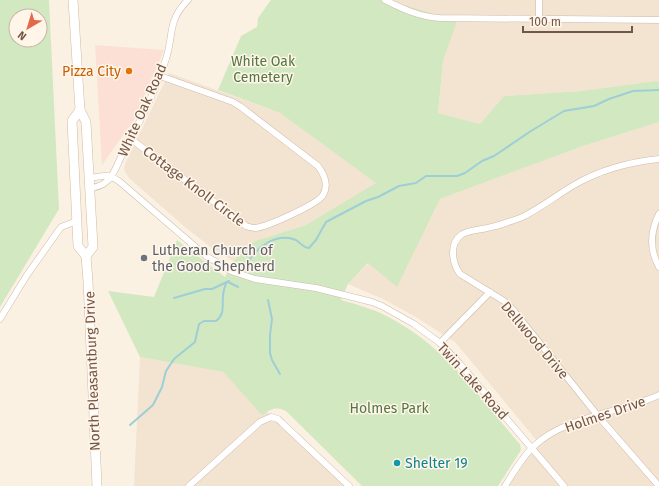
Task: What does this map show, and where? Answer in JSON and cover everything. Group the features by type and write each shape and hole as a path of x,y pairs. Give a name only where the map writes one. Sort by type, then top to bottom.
{"main road":[{"name":"North Pleasantburg Drive","path":"73,0 80,110 86,122 91,188 93,247 86,256"},
{"name":"North Pleasantburg Drive","path":"80,110 72,121 74,176 78,246 86,256 88,281 97,486"}],"street":[{"name":"White Oak Road","path":"91,188 100,186 111,176 131,139 160,76 168,51 174,18 180,8 188,0"},
{"path":"385,0 405,10 428,18 659,20"},
{"path":"539,0 539,20"},
{"name":"Cottage Knoll Circle","path":"131,139 246,226 251,228 269,224 317,202 324,194 325,180 318,166 241,107 232,102 160,76"},
{"name":"Dellwood Drive","path":"659,159 625,165 576,184 521,217 505,223 461,234 456,240 453,248 453,260 460,274 504,301 514,311 598,416 659,486"},
{"path":"90,178 105,175 111,176"},
{"name":"Twin Lake Road","path":"111,176 120,182 206,256 231,271 250,278 327,290 377,304 414,324 440,343 460,364 564,486"},
{"path":"659,214 651,238 653,254 659,267"},
{"path":"0,319 27,275 61,227 77,221"},
{"path":"440,343 490,292"},
{"name":"Holmes Drive","path":"505,486 532,447 544,438 568,425 633,405 659,395"},
{"path":"189,486 260,422 271,417 282,423 348,486"}],"shaded area":[{"path":"388,0 659,0 659,82 656,81 581,91 504,96 480,124 438,113 443,61 456,21"},
{"path":"95,45 164,50 134,120 102,165"},
{"path":"169,73 280,113 377,183 306,225 255,241 233,261 212,248 186,228 129,178 124,170 125,164"},
{"path":"659,122 659,486 508,486 538,442 456,343 416,317 383,299 348,284 369,263 397,286 440,199 583,146"},
{"path":"140,357 231,373 263,408 348,486 134,486"}],"green space":[{"path":"0,0 49,0 59,209 0,307"},
{"path":"271,0 388,0 457,21 443,61 438,113 480,124 504,96 581,91 656,81 659,82 659,122 583,146 440,199 397,287 368,263 348,284 341,300 381,313 412,331 446,359 461,374 520,444 521,450 498,486 362,486 286,411 273,409 263,415 224,372 140,357 108,291 154,297 177,240 225,277 233,261 255,241 306,225 376,183 280,113 218,90 241,36 257,27 258,18"}],"waterway":[{"path":"247,263 251,257 268,242 281,238 296,240 309,248 316,240 326,222 366,201 378,197 399,186 416,183 426,176 457,176 465,173 564,111 594,106 633,91 659,90"},
{"path":"174,298 205,289 212,289 229,281"},
{"path":"228,282 238,287"},
{"path":"130,425 153,405 162,387 166,371 174,359 195,342 199,324 204,321 216,321 221,316 223,293 226,283"},
{"path":"268,300 272,319 270,353 272,360 280,374"}],"place":[{"name":"Pizza City","path":"129,71"},
{"name":"Lutheran Church of the Good Shepherd","path":"144,258"},
{"name":"Shelter 19","path":"397,463"}],"park label":[{"name":"White Oak Cemetery","path":"263,70"},
{"name":"Holmes Park","path":"389,408"}]}
